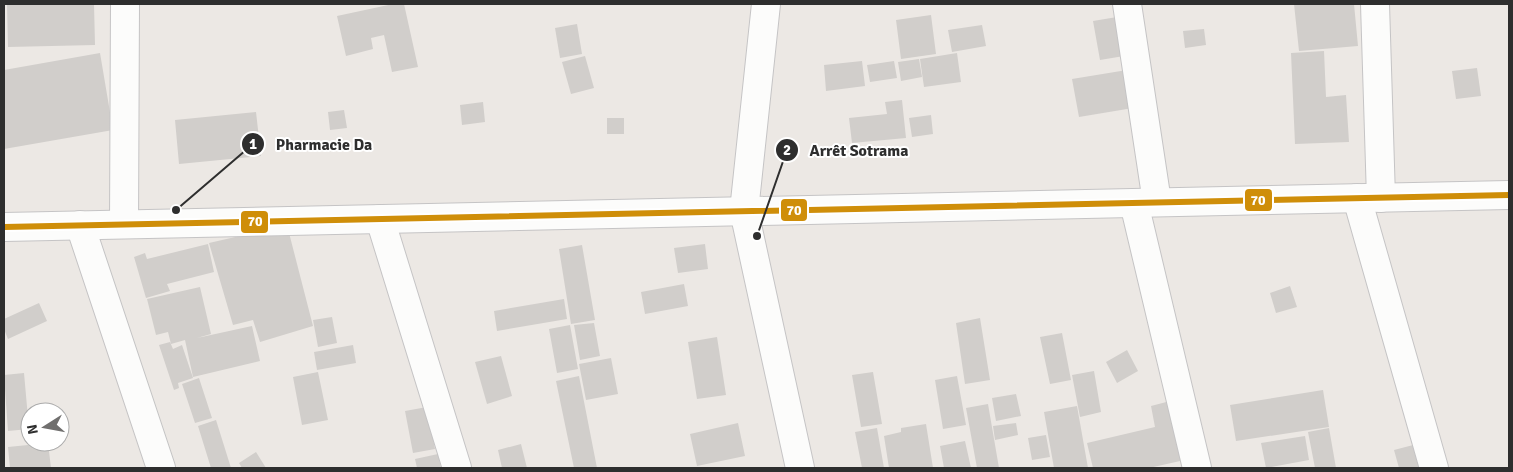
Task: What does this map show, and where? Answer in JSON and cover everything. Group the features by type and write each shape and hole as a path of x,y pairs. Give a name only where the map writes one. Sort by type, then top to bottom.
{"street":[{"path":"124,224 125,4"},
{"path":"766,4 744,211 800,468"},
{"path":"1127,4 1145,203 1197,468"},
{"path":"1375,4 1369,198 1434,468"},
{"path":"4,227 1509,195"},
{"path":"380,219 457,468"},
{"path":"80,226 161,468"}],"building":[{"path":"7,4 94,4 95,45 8,47"},
{"path":"393,4 404,4 418,67 392,72 384,35 371,38 373,49 346,56 337,16"},
{"path":"1294,4 1354,4 1358,46 1299,51"},
{"path":"931,15 936,54 901,59 896,20"},
{"path":"1117,17 1124,56 1100,60 1093,21"},
{"path":"577,24 582,54 560,58 555,28"},
{"path":"982,25 986,46 952,52 948,30"},
{"path":"1204,29 1206,45 1185,48 1183,31"},
{"path":"1324,51 1326,97 1346,95 1349,142 1295,144 1291,53"},
{"path":"100,53 113,130 4,149 4,70"},
{"path":"957,53 961,82 924,87 920,59"},
{"path":"585,56 594,88 571,94 562,62"},
{"path":"919,59 922,77 901,81 898,62"},
{"path":"862,61 865,86 826,91 824,65"},
{"path":"894,61 897,78 870,82 867,65"},
{"path":"1477,68 1481,96 1456,99 1452,71"},
{"path":"1127,70 1133,108 1079,117 1072,79"},
{"path":"902,100 906,138 852,143 849,118 887,114 885,102"},
{"path":"483,102 485,122 462,125 460,105"},
{"path":"344,110 347,128 330,130 328,112"},
{"path":"256,112 261,156 179,164 175,120"},
{"path":"931,115 933,134 912,137 909,118"},
{"path":"607,118 624,118 624,134 607,134"},
{"path":"287,225 313,326 260,342 253,320 233,325 209,243"},
{"path":"208,244 214,272 167,284 170,291 146,298 134,257 145,253 147,259"},
{"path":"705,244 708,269 678,273 674,248"},
{"path":"582,245 595,320 571,324 559,249"},
{"path":"684,284 688,306 645,314 641,292"},
{"path":"1290,286 1297,307 1276,313 1270,293"},
{"path":"200,287 211,334 197,338 252,326 260,361 193,377 185,340 171,344 168,332 156,335 147,299"},
{"path":"564,299 567,319 497,331 494,311"},
{"path":"39,303 47,321 8,339 4,329 4,319"},
{"path":"332,317 337,343 318,347 313,320"},
{"path":"980,318 990,380 965,384 956,323"},
{"path":"594,323 600,356 580,360 574,325"},
{"path":"570,325 578,369 557,373 549,329"},
{"path":"1062,333 1071,380 1050,384 1040,337"},
{"path":"717,337 726,395 697,399 688,342"},
{"path":"170,342 173,349 182,345 193,378 178,383 179,388 174,390 159,345"},
{"path":"353,345 356,363 317,370 314,352"},
{"path":"1127,350 1138,371 1117,383 1106,362"},
{"path":"501,356 512,396 487,404 475,362"},
{"path":"611,358 618,394 586,400 579,364"},
{"path":"1094,371 1101,412 1080,417 1072,375"},
{"path":"318,372 328,420 302,425 293,377"},
{"path":"873,372 882,424 861,427 852,375"},
{"path":"24,373 27,402 20,402 20,430 8,431 4,375"},
{"path":"579,376 597,468 574,468 556,381"},
{"path":"957,376 966,425 943,429 935,380"},
{"path":"199,378 212,418 195,423 182,384"},
{"path":"1323,390 1329,427 1236,441 1230,405"},
{"path":"1016,394 1021,416 996,421 992,398"},
{"path":"1174,400 1189,459 1149,468 1093,468 1087,443 1155,427 1151,406"},
{"path":"988,404 999,468 977,468 966,408"},
{"path":"1077,406 1088,468 1054,468 1044,412"},
{"path":"427,407 435,449 413,453 405,411"},
{"path":"216,420 231,468 211,468 198,426"},
{"path":"738,423 745,456 697,466 690,434"},
{"path":"1016,423 1018,435 995,440 993,426"},
{"path":"926,424 933,468 889,468 884,436 901,432 901,428"},
{"path":"877,428 884,468 862,468 855,432"},
{"path":"1329,428 1336,468 1315,468 1308,432"},
{"path":"1046,435 1050,457 1032,460 1028,438"},
{"path":"1305,436 1309,460 1266,468 1261,443"},
{"path":"965,441 971,468 944,468 940,446"},
{"path":"521,444 527,468 502,468 498,450"},
{"path":"1417,444 1423,468 1399,468 1394,450"},
{"path":"20,446 20,452 49,452 51,468 10,468 8,447"},
{"path":"256,452 266,468 242,468 239,463"},
{"path":"438,454 441,468 417,468 415,459"}],"transit line":[{"name":"70","path":"4,227 1509,195"}],"place":[{"name":"Pharmacie Da","path":"176,210"},
{"name":"Arrêt Sotrama","path":"757,236"}]}
